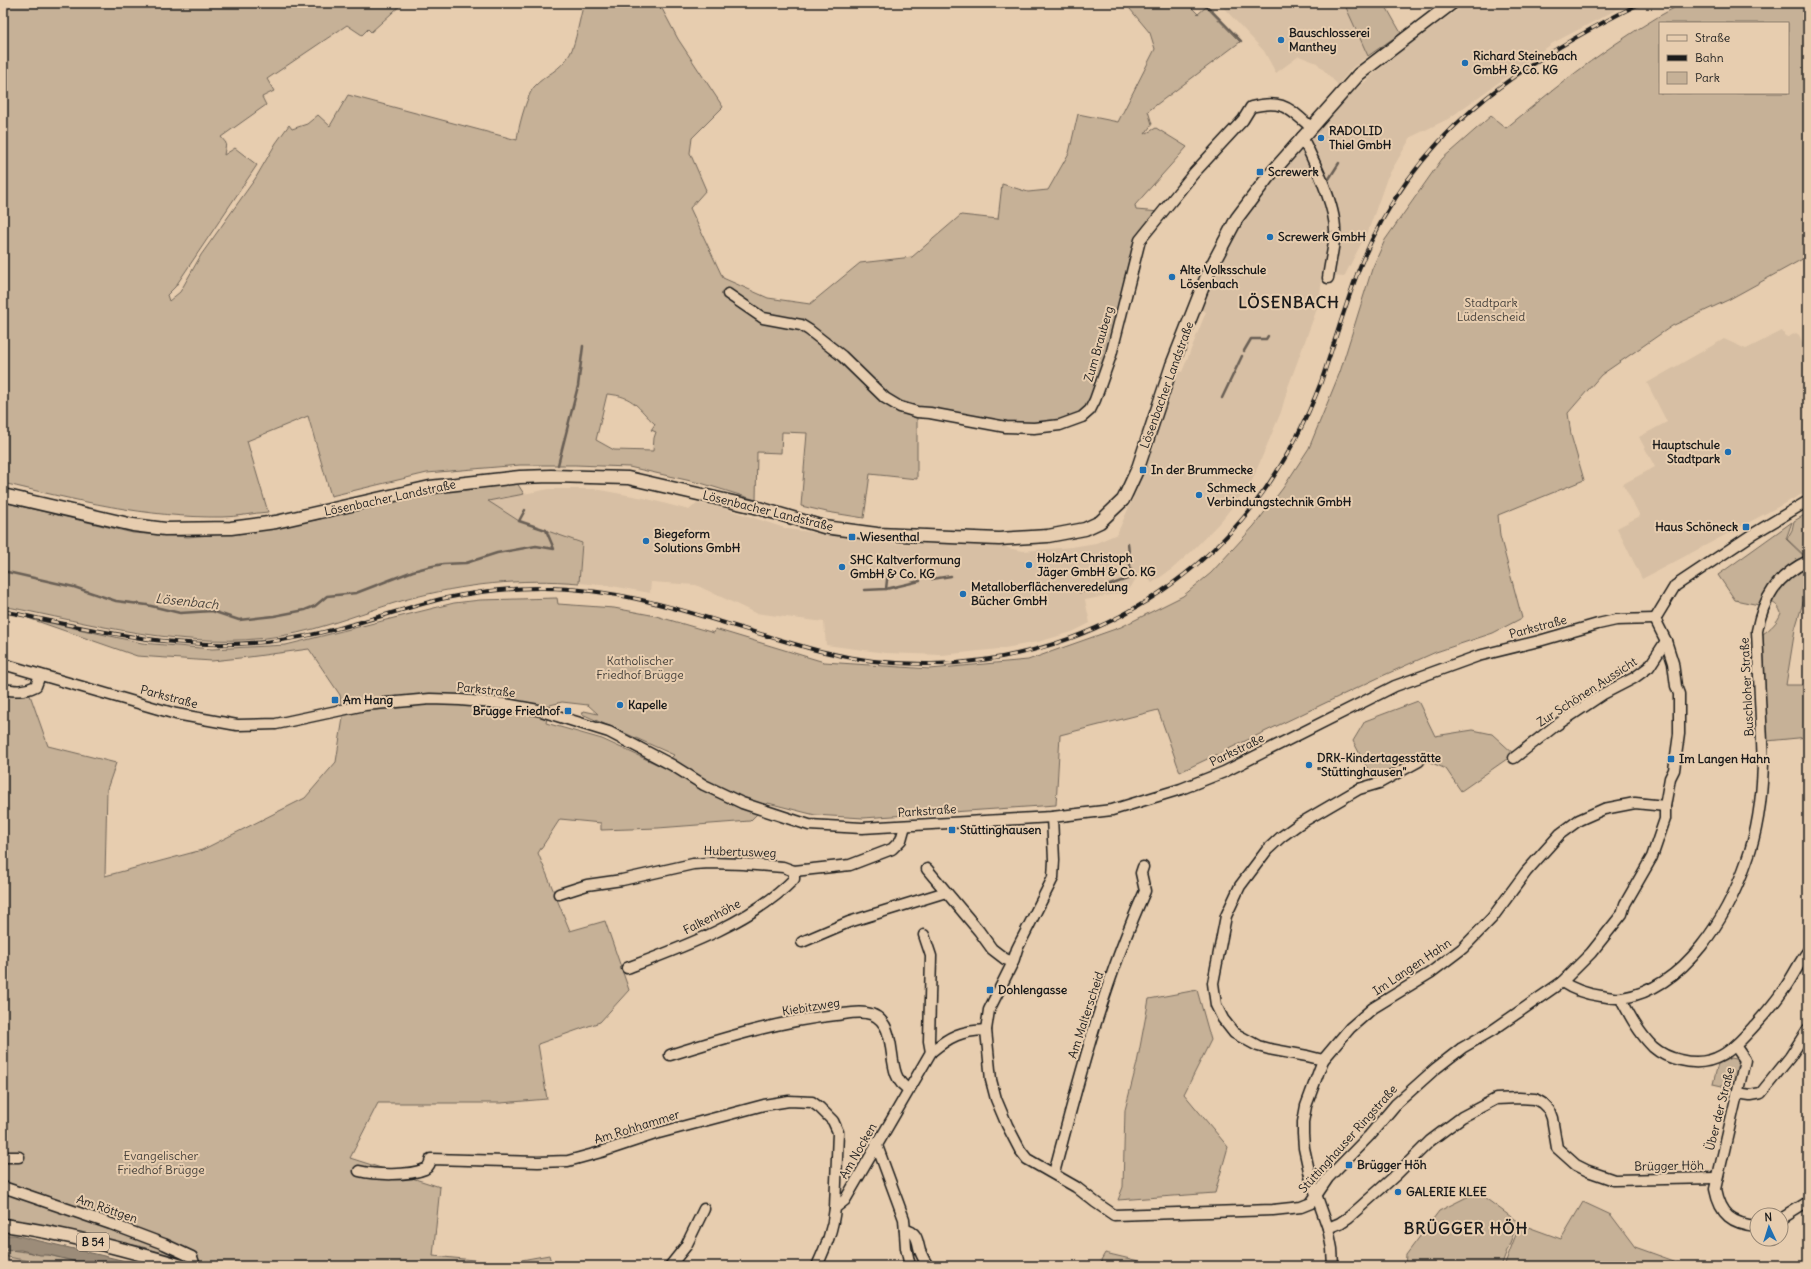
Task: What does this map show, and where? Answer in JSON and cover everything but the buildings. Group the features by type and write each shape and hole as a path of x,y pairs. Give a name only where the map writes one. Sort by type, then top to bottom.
{"main road":[{"name":"Lösenbacher Landstraße","path":"3,495 133,526 164,529 231,528 276,522 444,485 520,477 551,476 628,478 755,507 824,527 877,534 999,539 1048,536 1085,529 1100,522 1123,500 1126,494 1138,468 1172,364 1209,271 1237,218 1268,177 1359,74 1452,3"},
{"name":"B 54","path":"3,1225 24,1228 122,1249 182,1266"}],"street":[{"name":"Zum Brauberg","path":"728,294 763,318 801,325 809,330 842,356 884,398 900,407 917,412 1006,427 1034,428 1060,425 1082,417 1090,410 1107,368 1140,240 1194,173 1243,120 1251,107 1269,104 1283,106 1292,111 1311,127"},
{"path":"1302,137 1313,159 1333,215 1335,231 1328,278"},
{"path":"1654,619 1675,586 1753,534 1808,501"},
{"name":"Buschloher Straße","path":"1562,982 1573,990 1587,994 1621,999 1656,986 1667,980 1696,953 1730,900 1749,853 1763,786 1757,631 1760,614 1778,581 1786,573 1808,561"},
{"name":"Stüttinghauser Ringstraße","path":"1052,817 1054,860 1053,878 1016,949 1013,962 989,1010 986,1030 992,1089 1006,1126 1020,1150 1035,1164 1054,1173 1114,1215 1273,1210 1301,1207 1311,1203 1328,1178 1369,1136 1396,1104 1435,1069 1462,1048 1493,1030 1562,982 1591,953 1622,914 1625,904 1652,857 1665,819 1664,806 1670,778 1674,770 1680,715 1679,694 1676,686 1673,663 1666,641 1654,619"},
{"name":"Parkstraße","path":"3,664 101,691 176,714 236,725 276,724 358,706 402,701 460,700 505,704 538,710 609,732 672,765 704,785 742,803 809,825 836,828 905,826 1052,817 1112,810 1188,786 1224,772 1395,686 1478,656 1616,620 1654,619"},
{"name":"Zur Schönen Aussicht","path":"1514,758 1555,726 1603,694 1634,678 1649,667 1666,641"},
{"path":"3,689 18,691 27,690 36,686 40,675"},
{"path":"1323,1060 1258,1046 1234,1033 1223,1019 1216,1005 1213,983 1226,916 1240,886 1267,850 1281,837 1298,824 1359,789 1379,783 1419,761"},
{"name":"Im Langen Hahn","path":"1333,1266 1332,1249 1328,1228 1311,1180 1304,1148 1303,1122 1306,1106 1323,1060 1350,1028 1373,1008 1430,973 1463,948 1492,918 1526,872 1560,834 1579,820 1604,809 1635,803 1664,806"},
{"name":"Hubertusweg","path":"559,894 587,886 622,880 693,864 743,864 783,867 794,872 850,865 892,849 901,840 905,826"},
{"name":"Am Malterscheid","path":"1054,1173 1077,1085 1101,1007 1145,891 1141,873 1143,867"},
{"path":"927,870 992,949 1004,959 1013,962"},
{"name":"Falkenhöhe","path":"627,968 722,929 752,912 787,886 794,879 794,872"},
{"path":"802,942 849,922 946,892"},
{"path":"924,935 931,956 929,1041 931,1052"},
{"path":"1621,999 1640,1030 1654,1047 1667,1057 1684,1061 1703,1062 1721,1056 1736,1047 1781,994 1795,974 1808,951"},
{"name":"Kiebitzweg","path":"670,1055 762,1028 826,1016 865,1012 876,1015 885,1026 889,1037 897,1078 904,1087 909,1089"},
{"path":"1737,1093 1750,1095 1761,1093 1790,1057 1808,1029"},
{"name":"Am Nocken","path":"835,1208 845,1200 876,1143 931,1052 945,1040 968,1030 986,1030"},
{"name":"Über der Straße","path":"1736,1047 1745,1060 1716,1178 1715,1189 1717,1200 1726,1216 1739,1224 1749,1225"},
{"name":"Brügger Höh","path":"1328,1228 1340,1223 1349,1216 1396,1175 1430,1141 1462,1116 1496,1099 1535,1099 1542,1103 1549,1110 1552,1118 1557,1148 1570,1160 1588,1172 1614,1180 1716,1178"},
{"name":"Am Rohhammer","path":"359,1171 373,1174 411,1172 426,1169 430,1164 430,1159 538,1162 568,1161 655,1134 764,1105 789,1101 812,1102 833,1121 838,1132 835,1208"},
{"path":"876,1143 904,1219 910,1266"},
{"path":"3,1158 19,1157"},
{"name":"Am Röttgen","path":"3,1187 164,1244 192,1257 195,1266"},
{"path":"1789,1214 1808,1202"},
{"path":"817,1266 830,1239 834,1224 835,1208"},
{"path":"670,1266 686,1246 704,1209"},
{"path":"905,1230 912,1231 916,1235 920,1252 928,1266"}],"shaded area":[{"path":"1219,3 1344,3 1368,56 1352,68 1338,85 1317,63 1299,56 1276,73 1264,51"},
{"path":"1467,3 1629,3 1553,43 1448,119 1411,137 1387,178 1370,226 1344,277 1323,275 1318,306 1288,387 1281,412 1251,483 1221,521 1172,569 1152,583 1141,569 1131,587 1125,592 1085,600 1090,623 1072,632 1038,642 999,649 942,655 886,653 826,645 824,622 755,613 696,585 651,582 650,593 612,586 579,583 583,543 519,521 487,501 549,489 594,489 644,498 689,510 697,503 720,507 788,529 896,544 1003,544 1008,548 1023,551 1072,547 1096,543 1117,534 1138,487 1160,414 1176,370 1182,372 1206,312 1200,309 1210,291 1235,232 1300,147 1352,93 1400,51"},
{"name":"Hauptschule Stadtpark","path":"1782,331 1785,336 1788,337 1796,333 1799,335 1808,352 1808,491 1642,579 1617,528 1640,516 1623,484 1655,467 1639,437 1667,422 1647,383 1724,339 1746,349"},
{"path":"3,1235 14,1235 147,1266 93,1266 21,1250 3,1251"},
{"path":"3,1256 19,1259 55,1266 3,1266"}],"green space":[{"path":"3,3 403,3 371,32 368,29 362,35 347,25 267,79 274,91 262,97 266,105 221,137 226,143 224,155 235,148 257,165 175,287 167,295 169,301 180,292 201,255 255,179 276,143 289,125 292,129 307,124 318,115 330,126 348,95 517,140 523,112 531,91 539,82 562,65 570,54 584,3 659,3 678,39 723,107 692,138 690,153 706,190 690,208 723,278 768,298 810,304 860,263 912,257 961,215 998,219 1002,184 1028,192 1048,190 1069,153 1078,114 1118,122 1155,49 1150,33 1125,3 1187,3 1198,14 1206,7 1240,42 1148,111 1152,124 1145,134 1156,128 1187,147 1135,205 1136,210 1160,212 1148,225 1116,330 1089,409 1059,423 994,423 917,409 917,479 870,474 864,518 801,506 807,433 782,432 781,453 757,452 756,500 704,484 629,467 575,465 520,465 427,473 331,496 308,416 247,441 268,512 222,517 194,517 166,514 111,507 3,483","holes":["607,394 616,395 630,400 655,424 651,430 656,432 653,451 614,450 596,440"]},
{"path":"1344,3 1384,3 1401,33 1368,56"},
{"path":"1693,3 1808,3 1808,256 1728,300 1672,326 1601,375 1568,413 1571,435 1584,480 1498,515 1500,536 1522,618 1493,633 1436,652 1380,677 1180,772 1158,710 1060,735 1056,805 863,818 815,815 768,803 750,821 658,828 601,830 601,823 560,819 538,853 570,931 605,921 629,990 600,1022 538,1044 547,1099 501,1103 378,1103 350,1158 440,1187 433,1256 505,1263 549,1255 552,1266 208,1266 139,1246 3,1218 3,1193 6,1185 3,1184 3,694 30,695 48,746 116,763 107,789 105,876 202,850 305,798 336,762 343,718 340,695 309,649 212,661 137,656 28,618 142,643 212,649 286,645 454,603 480,600 557,598 558,604 614,608 656,616 714,633 715,629 824,662 930,669 1028,660 1121,627 1183,596 1211,573 1254,526 1283,488 1309,448 1340,372 1372,269 1385,240 1442,159 1491,116 1506,128 1612,46 1657,17 1681,4 1684,7","holes":["562,702 588,705 598,714 584,711 582,714 674,755 663,767 602,739 546,723 550,705"]},
{"path":"517,483 524,494 488,501 519,521 582,543 579,583 536,581 514,582 450,589 408,599 297,633 246,640 176,638 106,627 3,606 3,502 133,533 188,537 244,532 315,520 385,503 452,491"},
{"path":"1808,513 1808,559 1787,539 1792,530 1794,521"},
{"path":"1792,522 1786,539 1808,560 1808,586 1795,629 1786,685 1808,685 1808,737 1767,741 1763,634 1774,625 1781,613 1778,607 1771,602 1761,601 1759,605 1735,600 1718,575"},
{"path":"1418,701 1435,736 1473,730 1492,734 1514,754 1461,791 1446,769 1423,759 1374,781 1353,741 1365,721"},
{"path":"1197,990 1211,1040 1184,1094 1228,1147 1215,1193 1118,1200 1123,1187 1125,1110 1137,1063 1149,999"},
{"path":"1731,1058 1736,1059 1740,1063 1735,1089 1713,1084 1718,1064"},
{"path":"1477,1192 1518,1222 1501,1266 1471,1266 1467,1264 1466,1266 1405,1266 1406,1255 1439,1211"},
{"path":"1583,1202 1611,1215 1635,1247 1688,1266 1504,1266 1520,1224 1561,1239"},
{"path":"10,1250 49,1255 93,1266 55,1266 3,1256 3,1251"},
{"path":"1105,1253 1160,1266 1103,1266 1101,1260"}],"waterway":[{"path":"1204,3 1241,41"},
{"name":"Lösenbach","path":"1585,5 1589,3"},
{"path":"1318,158 1321,167"},
{"name":"Lösenbach","path":"1327,182 1339,163"},
{"name":"Lösenbach","path":"1244,351 1251,339 1266,339 1268,336"},
{"path":"558,465 578,386 583,346"},
{"name":"Lösenbach","path":"1222,398 1242,356"},
{"name":"Lösenbach","path":"3,571 74,587 116,601 147,605 180,613 212,611 239,620 274,616 305,610 315,606 327,596 356,593 413,571 428,567 443,564 466,563 497,553 536,546 554,549 546,530 519,521 525,510"},
{"name":"Lösenbach","path":"1080,592 1107,586 1130,578 1128,543"},
{"path":"886,589 888,571"},
{"name":"Lösenbach","path":"932,579 951,576"},
{"name":"Lösenbach","path":"865,590 886,589 920,581"}],"railway":[{"path":"3,611 109,633 144,638 215,644 251,643 307,636 441,599 478,592 528,588 576,589 647,601 820,651 880,662 939,664 998,658 1055,644 1109,622 1160,592 1207,555 1249,511 1281,465 1307,416 1321,382 1359,269 1381,222 1408,179 1439,142 1473,109 1511,79 1552,51 1595,26 1641,3"}],"place":[{"name":"Bauschlosserei Manthey","path":"1281,40"},
{"name":"Richard Steinebach GmbH & Co. KG","path":"1465,63"},
{"name":"RADOLID Thiel GmbH","path":"1321,138"},
{"name":"Screwerk","path":"1260,172"},
{"name":"Screwerk GmbH","path":"1270,237"},
{"name":"Alte Volksschule Lösenbach","path":"1172,277"},
{"name":"Hauptschule Stadtpark","path":"1728,452"},
{"name":"In der Brummecke","path":"1143,470"},
{"name":"Schmeck Verbindungstechnik GmbH","path":"1199,495"},
{"name":"Haus Schöneck","path":"1746,527"},
{"name":"Wiesenthal","path":"852,537"},
{"name":"Biegeform Solutions GmbH","path":"646,541"},
{"name":"HolzArt Christoph Jäger GmbH & Co. KG","path":"1029,565"},
{"name":"SHC Kaltverformung GmbH & Co. KG","path":"842,567"},
{"name":"Metalloberflächenveredelung Bücher GmbH","path":"963,594"},
{"name":"Am Hang","path":"335,700"},
{"name":"Kapelle","path":"620,705"},
{"name":"Brügge Friedhof","path":"568,711"},
{"name":"Im Langen Hahn","path":"1671,759"},
{"name":"DRK-Kindertagesstätte \"Stüttinghausen\"","path":"1309,765"},
{"name":"Stüttinghausen","path":"952,830"},
{"name":"Dohlengasse","path":"990,990"},
{"name":"Brügger Höh","path":"1349,1165"},
{"name":"GALERIE KLEE","path":"1398,1192"}],"district":[{"name":"LÖSENBACH","path":"1289,302"},
{"name":"BRÜGGER HÖH","path":"1466,1228"}],"park label":[{"name":"Stadtpark Lüdenscheid","path":"1491,310"},
{"name":"Katholischer Friedhof Brügge","path":"640,668"},
{"name":"Evangelischer Friedhof Brügge","path":"161,1163"}]}
